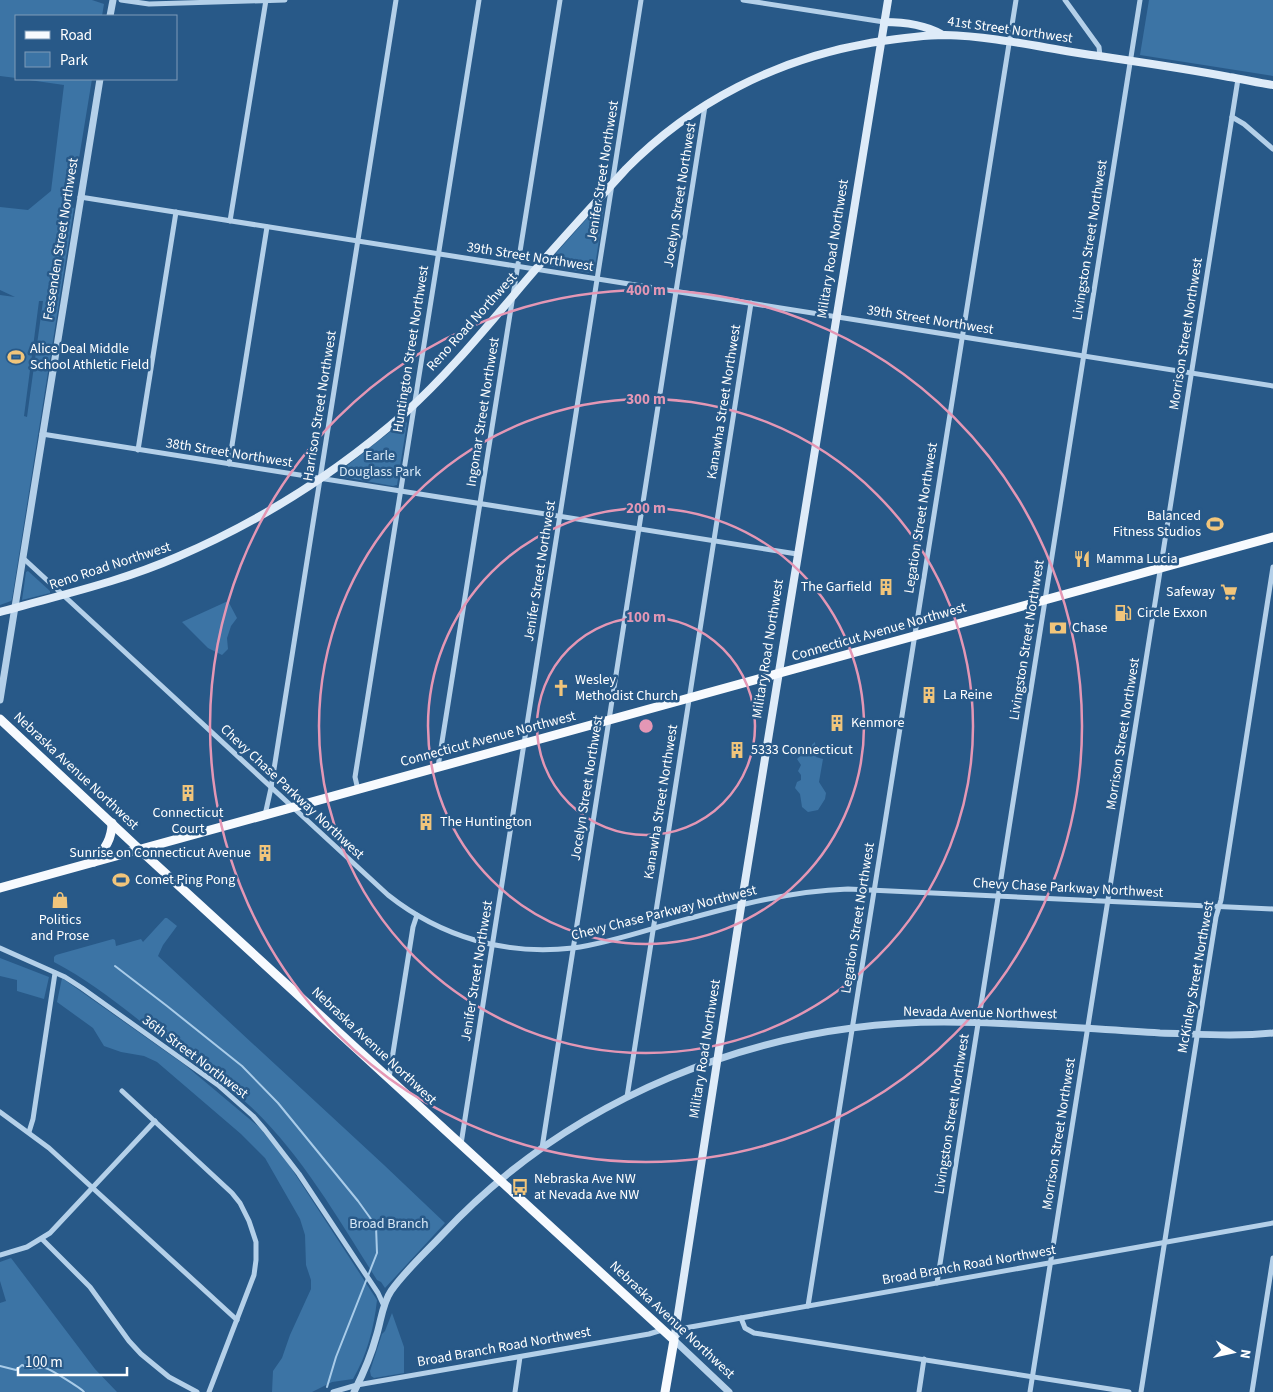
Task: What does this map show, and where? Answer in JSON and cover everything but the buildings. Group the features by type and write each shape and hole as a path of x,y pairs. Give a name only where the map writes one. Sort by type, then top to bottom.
{"main road":[{"name":"Military Road Northwest","path":"665,1392 778,674 888,0"},
{"name":"41st Street Northwest","path":"884,22 895,22 930,29 943,35 1009,41 1273,85"},
{"path":"884,22 897,39"},
{"name":"Reno Road Northwest","path":"0,612 118,580 203,546 264,514 320,479 362,449 415,402 454,362 612,184 652,145 705,106 738,86 780,67 832,51 881,41 943,35"},
{"name":"Connecticut Avenue Northwest","path":"0,888 1273,537"},
{"name":"Nebraska Avenue Northwest","path":"0,719 674,1340"},
{"path":"94,862 109,842 112,823"}],"street":[{"path":"110,15 112,0"},
{"path":"121,0 149,4 285,0"},
{"name":"Harrison Street Northwest","path":"264,816 271,788 396,0"},
{"name":"Huntington Street Northwest","path":"358,790 356,777 478,0"},
{"name":"Ingomar Street Northwest","path":"438,768 560,0"},
{"name":"Jenifer Street Northwest","path":"461,1145 641,0"},
{"name":"41st Street Northwest","path":"744,0 884,22"},
{"name":"Legation Street Northwest","path":"808,1306 1016,0"},
{"path":"1065,0 1099,47 1100,56"},
{"name":"Livingston Street Northwest","path":"937,1283 1140,0"},
{"path":"230,221 265,1"},
{"name":"Morrison Street Northwest","path":"1030,1392 1238,79"},
{"name":"Fessenden Street Northwest","path":"0,700 100,80"},
{"name":"Jocelyn Street Northwest","path":"542,1148 705,106"},
{"path":"1232,118 1244,124 1273,148"},
{"name":"39th Street Northwest","path":"80,197 1273,386"},
{"path":"138,450 176,212"},
{"path":"230,464 267,226"},
{"name":"Kanawha Street Northwest","path":"627,1097 751,303"},
{"name":"38th Street Northwest","path":"42,434 798,554"},
{"name":"Chevy Chase Parkway Northwest","path":"23,558 382,890 417,916 453,933 492,946 536,950 573,948 608,941 767,898 810,891 848,889 1219,908 1273,909"},
{"name":"McKinley Street Northwest","path":"1141,1392 1273,567"},
{"path":"389,1078 413,927 417,916"},
{"name":"36th Street Northwest","path":"0,948 55,973 82,988 218,1085 242,1106 265,1130 291,1162 375,1288 385,1307"},
{"path":"29,1132 33,1119 55,973"},
{"name":"Nevada Avenue Northwest","path":"356,1389 371,1354 391,1291 452,1224 500,1180 542,1148 580,1123 627,1097 677,1074 718,1059 784,1040 852,1028 910,1023 977,1023 1197,1034 1236,1035 1273,1033"},
{"path":"122,1091 232,1193 240,1203 249,1221 256,1242 254,1275 210,1392"},
{"path":"0,1112 29,1132 93,1188 237,1320"},
{"path":"0,1255 22,1249 42,1239 54,1229 155,1121"},
{"name":"Broad Branch Road Northwest","path":"674,1340 685,1328 1273,1223"},
{"path":"42,1239 90,1288 141,1354 169,1377 197,1392"},
{"path":"1252,1392 1273,1258"},
{"path":"741,1318 745,1328 754,1333 1129,1392"},
{"name":"Broad Branch Road Northwest","path":"332,1392 649,1334 662,1330"},
{"name":"Nebraska Avenue Northwest","path":"674,1340 729,1392"},
{"path":"515,1392 520,1357"},
{"path":"919,1392 924,1359"}],"green space":[{"path":"0,0 92,0 104,4 102,15 15,15 15,78 0,76"},
{"path":"1149,0 1273,0 1273,76 1140,55"},
{"path":"29,80 92,80 71,207 74,208 12,599 0,605 0,295 15,297 0,290 0,207 28,210 51,191 64,85","holes":["39,301 43,301 27,417 24,416"]},
{"path":"599,205 602,205 604,208 594,272 590,273 549,266 548,262"},
{"name":"Earle Douglass Park","path":"405,420 407,423 397,485 393,486 338,476 339,472"},
{"path":"28,571 50,593 22,600 26,572"},
{"path":"228,601 237,618 231,626 227,638 228,649 222,655 208,648 182,622"},
{"path":"815,742 816,757 823,759 819,782 826,793 825,799 818,810 808,812 802,807 800,794 795,788 797,782 801,780 801,775 798,771 801,765 797,759"},
{"name":"Broad Branch","path":"165,918 177,926 163,945 158,956 445,1223 385,1288 377,1280 334,1211 303,1167 269,1125 250,1106 231,1089 111,999 83,979 54,962 56,955 113,939 116,946 141,939 143,942"},
{"path":"0,958 49,977 44,999 17,991 17,980 0,976"},
{"name":"Broad Branch","path":"62,978 185,1065 259,1127 284,1157 377,1300 369,1341 353,1379 332,1382 312,1392 272,1392 273,1371 282,1358 290,1335 311,1289 311,1280 306,1265 305,1235 300,1219 265,1158 241,1134 157,1062 144,1056 121,1052 104,1046 93,1028 57,1002"},
{"path":"11,1258 95,1369 117,1392 0,1392 0,1303 6,1301 0,1281 0,1262"},
{"path":"392,1313 404,1347 404,1373 374,1378 371,1376 370,1371 382,1334"}],"waterway":[{"name":"Broad Branch","path":"115,966 242,1066 278,1103 358,1201 376,1226 377,1253 336,1357 327,1387"},
{"path":"0,1366 16,1370 22,1365 31,1368 45,1368 84,1392"}],"place":[{"name":"Alice Deal Middle School Athletic Field","path":"16,357"},
{"name":"Balanced Fitness Studios","path":"1215,524"},
{"name":"Mamma Lucia","path":"1082,559"},
{"name":"The Garfield","path":"886,587"},
{"name":"Safeway","path":"1229,592"},
{"name":"Circle Exxon","path":"1123,613"},
{"name":"Chase","path":"1058,628"},
{"name":"Wesley Methodist Church","path":"561,688"},
{"name":"La Reine","path":"929,695"},
{"name":"Kenmore","path":"837,723"},
{"name":"5333 Connecticut","path":"737,750"},
{"name":"Connecticut Court","path":"188,793"},
{"name":"The Huntington","path":"426,822"},
{"name":"Sunrise on Connecticut Avenue","path":"265,853"},
{"name":"Comet Ping Pong","path":"121,880"},
{"name":"Politics and Prose","path":"60,900"},
{"name":"Nebraska Ave NW at Nevada Ave NW","path":"520,1187"}]}
